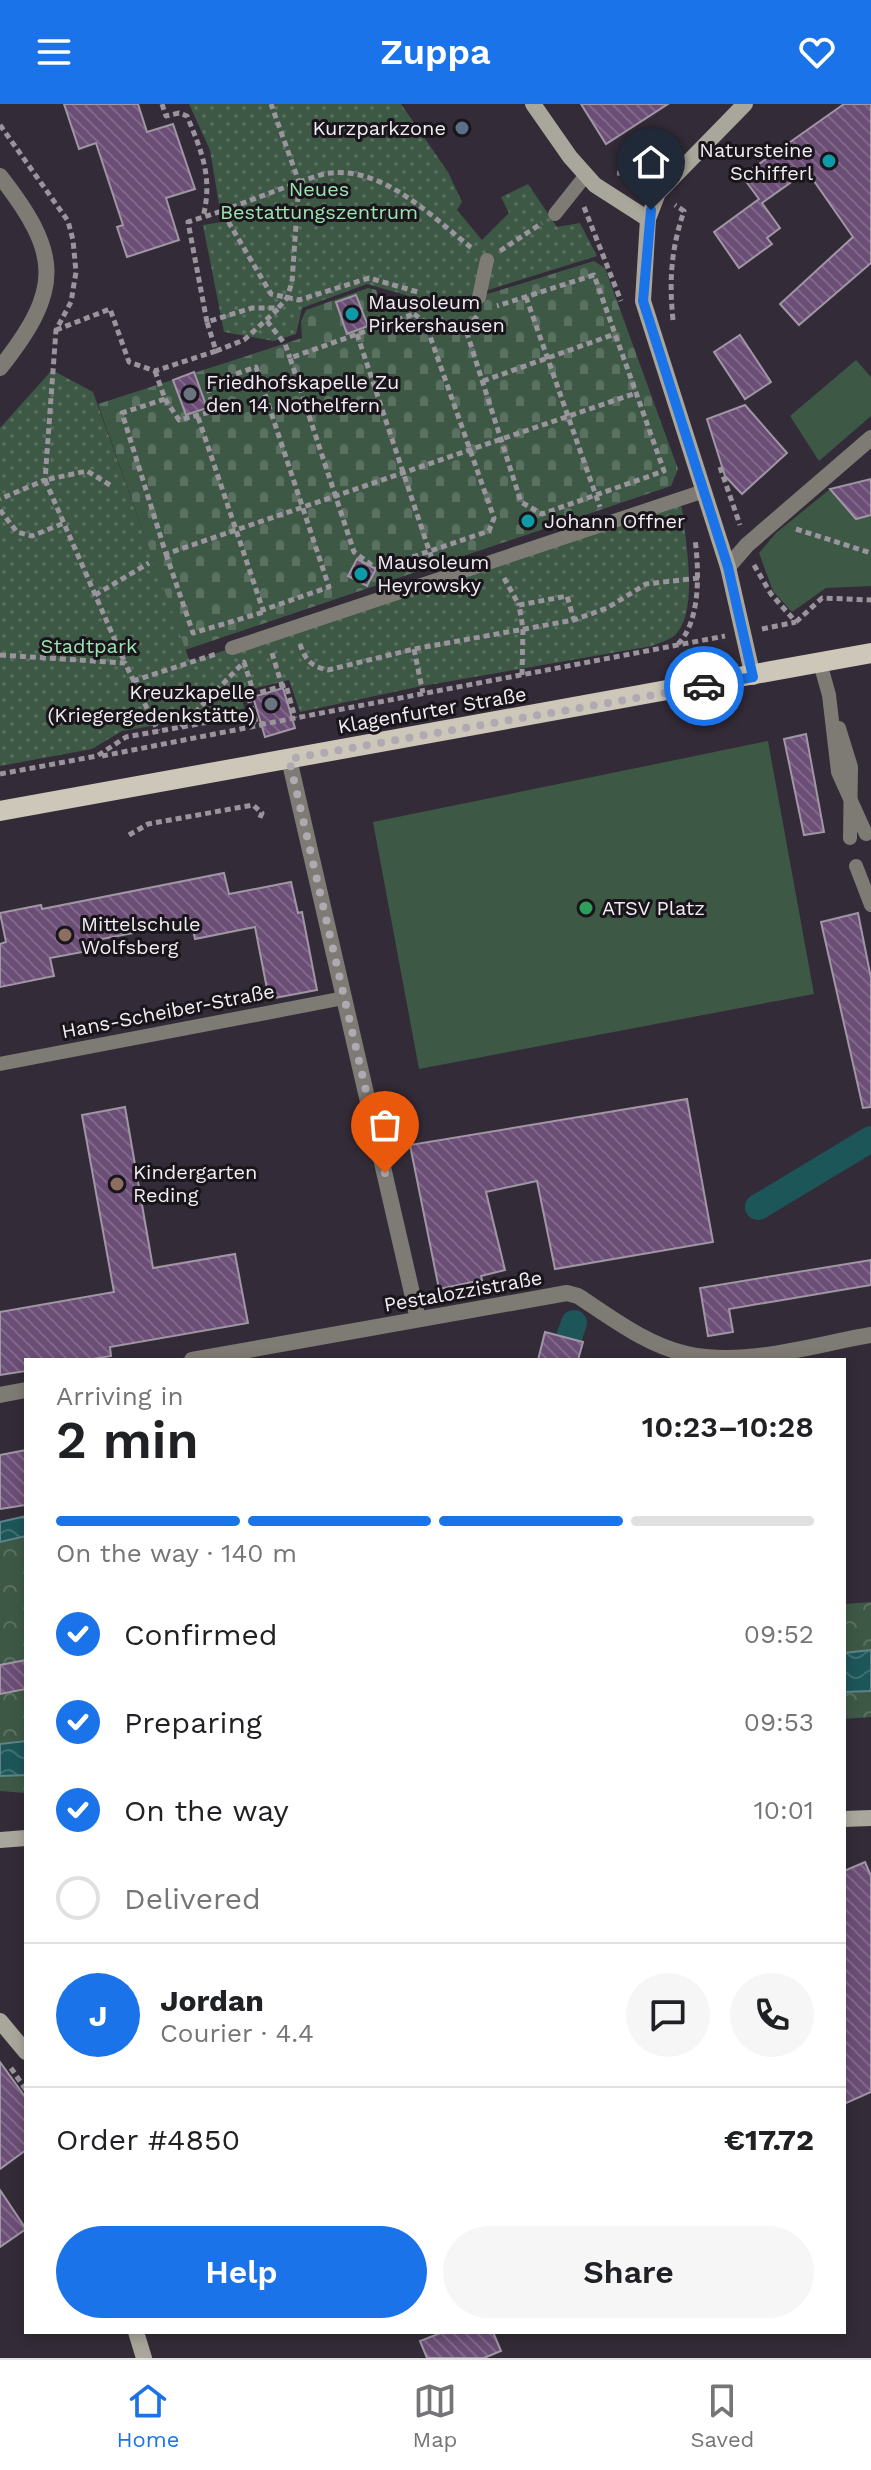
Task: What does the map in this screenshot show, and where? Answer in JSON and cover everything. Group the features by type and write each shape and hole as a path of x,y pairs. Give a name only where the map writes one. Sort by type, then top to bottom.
{"main road":[{"path":"533,104 590,180 648,219"},
{"path":"745,104 658,193 648,219 643,301 728,567 753,677"},
{"name":"Klagenfurter Straße","path":"0,811 753,677 871,653"},
{"path":"846,1819 871,1818"},
{"path":"0,1840 24,1838"},
{"path":"0,2021 24,2050"},
{"path":"137,2334 144,2358"}],"street":[{"path":"0,176 37,227 47,267 37,311 20,342 0,368"},
{"path":"728,567 747,545 871,438"},
{"path":"289,759 418,1319"},
{"name":"Pestalozzistraße","path":"203,1358 567,1293 578,1296 653,1342 686,1354 724,1358"},
{"name":"Pestalozzistraße","path":"740,1358 871,1335"},
{"path":"0,1395 24,1390"}],"lane":[{"path":"555,214 590,180"},
{"path":"480,304 487,260"},
{"path":"232,648 704,491"},
{"path":"820,663 829,695 838,772 866,834"},
{"path":"850,797 850,838"},
{"path":"856,866 871,905"},
{"name":"Hans-Scheiber-Straße","path":"0,1064 344,998"}],"path":[{"path":"162,104 166,116 179,113 187,116 202,151 209,193 202,218"},
{"path":"56,330 110,309 129,362 155,371 244,340 267,321 287,298 292,282 299,182 271,104"},
{"path":"624,308 583,209 590,180 604,167 621,175 635,174 649,169 659,159"},
{"path":"216,351 207,322 188,222 330,173 364,176 404,196 487,260 555,214 583,209"},
{"path":"635,174 684,211 673,243 669,280 673,323"},
{"path":"222,211 271,294 299,300 369,278 418,292"},
{"path":"480,304 466,330 521,502 542,514 664,471 594,275 492,308"},
{"path":"526,297 601,510"},
{"path":"207,322 252,308 278,308"},
{"path":"267,321 290,358 354,552 377,569 489,531 494,518 425,322 414,314 290,358"},
{"path":"357,334 434,566"},
{"path":"483,381 615,334"},
{"path":"155,371 165,399 179,420 214,411 207,384 256,367 329,587 193,633 122,413 165,399"},
{"path":"52,370 45,480 158,731"},
{"path":"166,554 636,393"},
{"path":"198,417 263,610"},
{"path":"717,456 747,545 771,594 796,622"},
{"path":"0,499 45,480 87,471 110,485"},
{"path":"676,646 686,635 699,578 687,496"},
{"path":"0,510 17,532 32,536 64,523"},
{"path":"775,522 871,553"},
{"path":"495,560 519,605 523,628 522,675"},
{"path":"95,595 149,563"},
{"path":"295,628 304,657 317,668 328,670 414,649 574,620 607,608 646,584 699,578"},
{"path":"519,605 567,596 574,620"},
{"path":"0,774 796,622 822,598 871,600"},
{"path":"267,637 282,686"},
{"path":"133,681 232,648"},
{"path":"414,649 423,693"},
{"path":"0,655 125,663"},
{"path":"180,727 244,662 254,694"},
{"path":"256,722 248,696 286,685 295,718"},
{"path":"97,756 126,737 237,717 264,724"},
{"path":"129,835 148,824 253,805 262,813 259,820"},
{"path":"4,2058 24,2087"}],"green space":[{"name":"Neues Bestattungszentrum","path":"189,104 401,104 448,172 462,202 457,210 482,240 509,213 501,197 528,184 557,227 580,223 597,256 440,305 367,284 302,308 296,334 274,341 224,332 203,225 222,222 210,150"},
{"path":"594,261 605,268 678,469 671,486 185,650 98,404 302,338 301,321 306,310 368,288 376,290 382,306 406,296 439,309"},
{"path":"856,360 871,377 871,416 819,461 790,416"},
{"name":"Stadtpark","path":"52,370 93,392 190,662 676,499 682,508 689,575 687,611 682,625 674,636 652,646 417,687 300,712 289,680 240,692 245,710 122,731 92,749 0,766 0,428"},
{"path":"830,489 856,519 871,515 871,586 826,588 792,612 773,591 759,553 776,533"},
{"path":"768,741 814,994 419,1069 373,822"},
{"path":"24,1536 24,1741 0,1744 0,1542"},
{"path":"871,1602 871,1650 846,1653 846,1604"},
{"path":"871,1691 871,1717 846,1719 846,1692"},
{"path":"24,1775 24,1793 0,1791 0,1776"}],"water":[{"path":"24,1516 24,1536 0,1542 0,1522"},
{"path":"871,1650 871,1691 846,1692 846,1653"},
{"path":"24,1741 24,1775 0,1776 0,1744"}],"building":[{"path":"64,104 138,104 147,132 173,124 195,189 166,198 179,240 127,257 117,227 123,225 96,143 79,149"},
{"path":"581,104 668,104 606,144"},
{"path":"844,104 871,104 871,263 799,325 780,304 853,237 807,171 762,203 780,228 767,238 772,244 739,268 714,232 759,199 742,176"},
{"name":"Mausoleum Pirkershausen","path":"356,295 368,326 347,334 336,302"},
{"path":"740,335 771,382 745,399 714,352"},
{"name":"Friedhofskapelle Zu den 14 Nothelfern","path":"194,372 207,408 186,415 173,380"},
{"path":"745,405 787,453 742,494 725,476 707,419"},
{"path":"871,479 871,515 856,519 830,489"},
{"name":"Mausoleum Heyrowsky","path":"357,559 376,569 367,586 348,576"},
{"path":"283,688 295,728 265,737 253,697"},
{"path":"806,734 824,832 804,835 784,739"},
{"name":"Mittelschule Wolfsberg","path":"224,873 229,894 291,882 298,913 302,912 317,990 269,999 255,927 195,939 191,922 86,942 88,951 50,958 54,976 0,987 0,944 6,942 0,913 41,905 42,909"},
{"path":"858,913 871,978 871,1107 863,1108 821,922"},
{"path":"687,1099 713,1242 555,1269 537,1181 486,1192 505,1270 481,1276 482,1280 439,1289 410,1145"},
{"name":"Kindergarten Reding","path":"125,1107 153,1268 235,1254 248,1323 110,1347 111,1356 98,1358 24,1358 24,1371 0,1375 0,1312 114,1292 82,1115"},
{"path":"871,1260 871,1285 729,1309 733,1332 708,1336 700,1288"},
{"path":"545,1332 583,1342 579,1358 538,1358"},
{"path":"24,1450 24,1505 0,1509 0,1455"},
{"path":"24,1660 24,1689 0,1694 0,1665"},
{"path":"865,1862 871,1876 871,2092 846,2103 846,1870"},
{"path":"0,2062 24,2095 24,2151 0,2169"},
{"path":"0,2190 24,2230 0,2247"},
{"path":"438,2334 494,2334 501,2351 484,2358 427,2358 420,2341"}],"waterway":[{"path":"758,1207 871,1139"},
{"path":"562,1358 574,1323"}],"way so far":[{"path":"385,1173 289,759 704,686"}],"place":[{"name":"Kurzparkzone","path":"462,128"},
{"name":"Natursteine Schifferl","path":"829,161"},
{"name":"Mausoleum Pirkershausen","path":"352,314"},
{"name":"Friedhofskapelle Zu den 14 Nothelfern","path":"190,394"},
{"name":"Johann Offner","path":"528,521"},
{"name":"Mausoleum Heyrowsky","path":"361,574"},
{"name":"Kreuzkapelle (Kriegergedenkstätte)","path":"271,704"},
{"name":"ATSV Platz","path":"586,908"},
{"name":"Mittelschule Wolfsberg","path":"65,935"},
{"name":"Kindergarten Reding","path":"117,1184"}],"route":[{"path":"651,210 643,301 728,567 753,677 704,686"}]}
